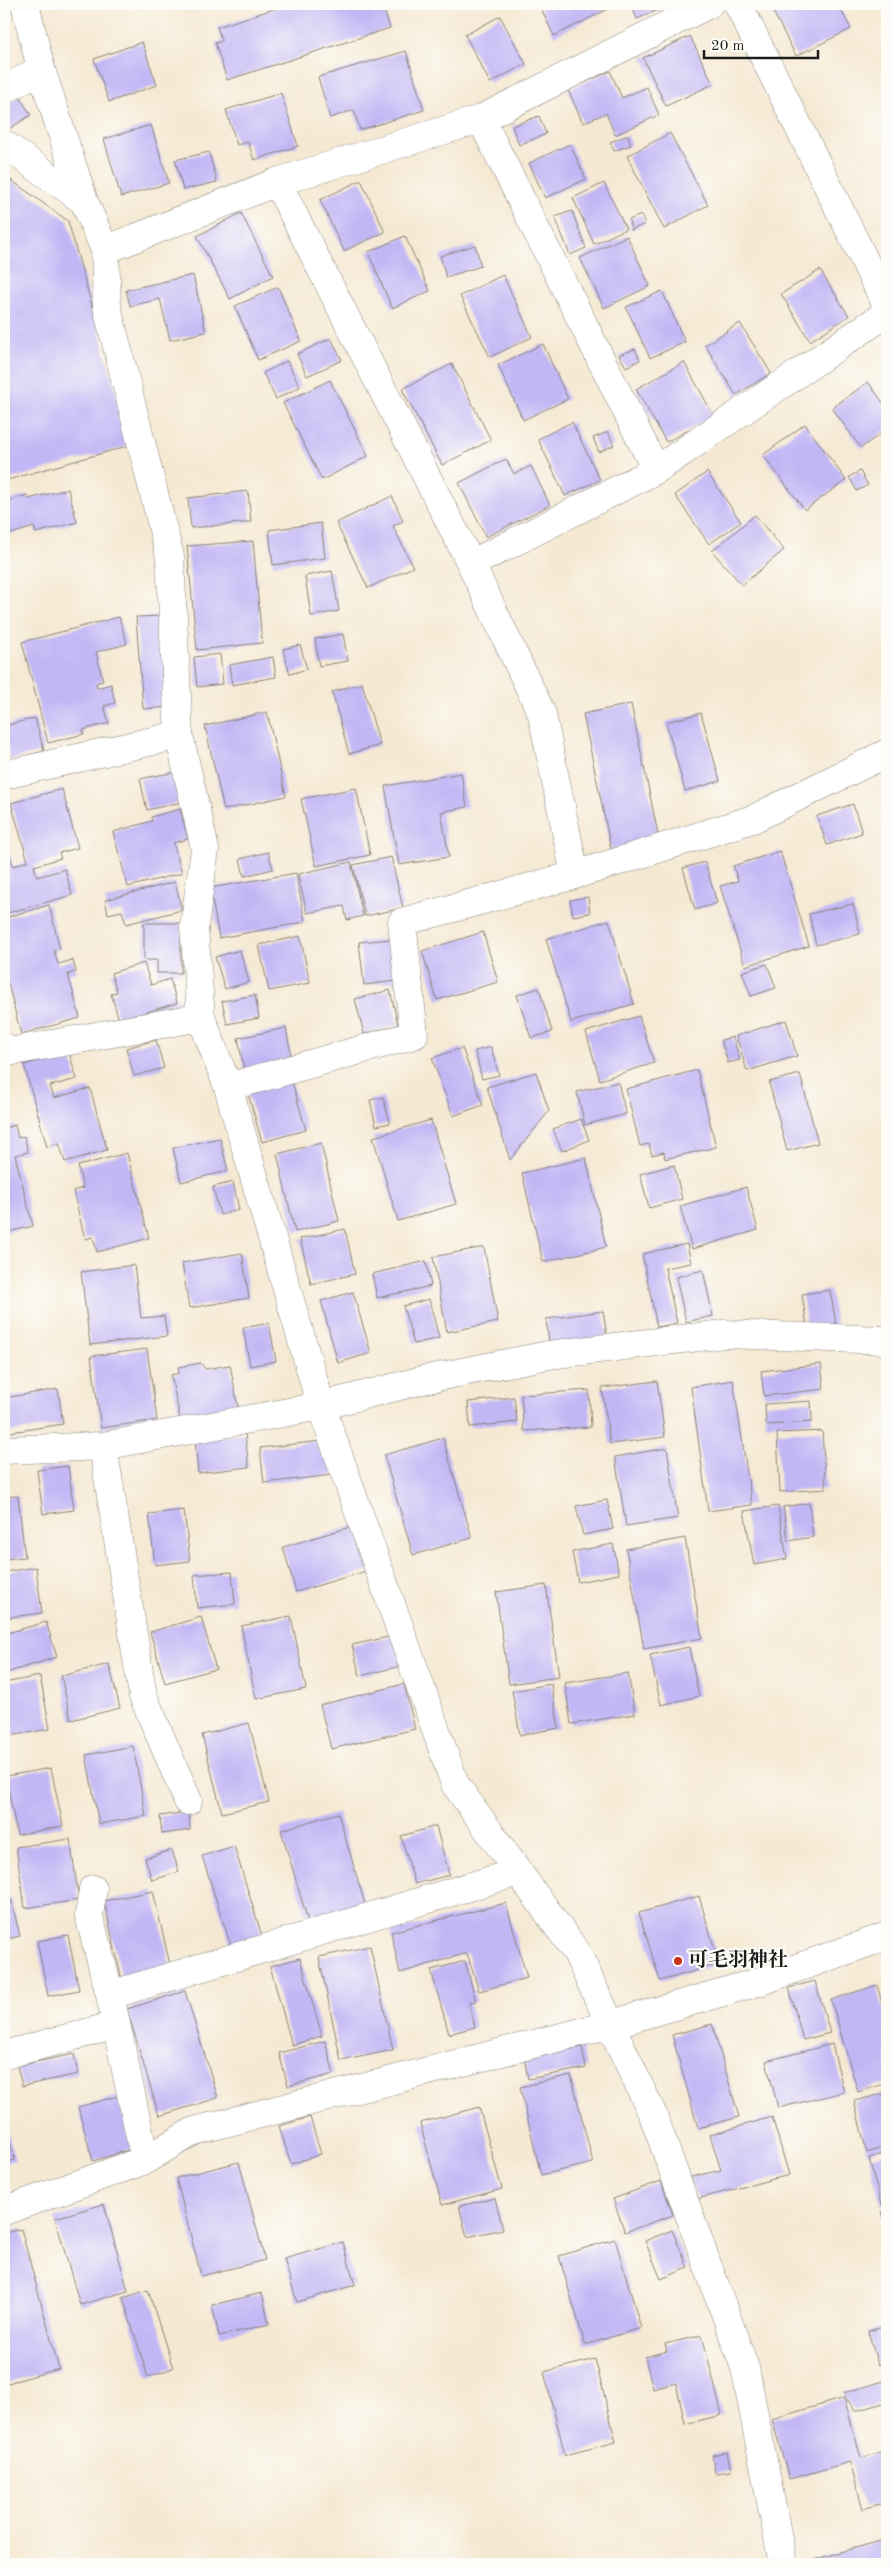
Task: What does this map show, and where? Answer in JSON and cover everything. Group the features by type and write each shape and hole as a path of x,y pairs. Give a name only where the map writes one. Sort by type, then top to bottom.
{"street":[{"path":"25,4 40,68 84,201 105,250 107,307 170,557 179,735 205,848 194,927 201,1017 228,1088 321,1406 455,1784 577,1953 612,2024 653,2115 745,2368 783,2564"},
{"path":"105,250 277,182 481,119 709,4"},
{"path":"738,4 887,306"},
{"path":"4,90 40,68"},
{"path":"481,119 656,470"},
{"path":"4,144 84,201"},
{"path":"277,182 471,564 542,714 575,875"},
{"path":"471,564 656,470 887,313"},
{"path":"4,775 179,735"},
{"path":"228,1088 414,1035 402,922 575,875 753,819 887,754"},
{"path":"4,1048 8,1052 201,1017"},
{"path":"4,1450 103,1446 321,1406 427,1378 548,1355 724,1334 887,1340"},
{"path":"103,1446 143,1696 188,1801"},
{"path":"110,1995 518,1872"},
{"path":"94,1889 89,1916 110,1995 144,2160"},
{"path":"4,2211 144,2160 194,2131 612,2024 758,1982 887,1936"},
{"path":"4,2055 116,2025"}],"building":[{"path":"289,4 382,4 390,28 227,80 215,43 222,41 217,27"},
{"path":"539,4 610,4 612,7 554,36"},
{"path":"631,4 672,4 637,19"},
{"path":"769,4 838,4 851,29 796,56"},
{"path":"500,16 526,64 490,83 465,35"},
{"path":"690,36 713,84 666,106 643,58"},
{"path":"142,42 157,85 109,102 94,59"},
{"path":"406,51 424,110 360,130 354,110 330,118 318,77"},
{"path":"610,71 622,98 647,87 659,115 615,135 606,113 583,123 568,90"},
{"path":"281,93 298,146 254,160 248,142 237,145 226,110"},
{"path":"19,96 31,115 4,132 4,105"},
{"path":"539,116 546,134 519,145 512,126"},
{"path":"151,125 169,183 121,197 104,139"},
{"path":"670,133 708,205 664,229 627,156"},
{"path":"628,135 631,145 614,151 610,142"},
{"path":"570,144 586,179 545,198 529,163"},
{"path":"209,152 217,182 183,190 175,160"},
{"path":"4,175 68,221 131,445 4,481"},
{"path":"361,180 385,232 344,251 320,200"},
{"path":"604,183 626,229 594,244 573,198"},
{"path":"572,211 586,248 570,255 555,217"},
{"path":"241,213 273,276 230,299 197,236"},
{"path":"641,215 645,224 631,230 629,220"},
{"path":"405,236 430,291 392,308 368,252"},
{"path":"627,236 650,286 604,308 580,258"},
{"path":"475,245 481,266 446,277 440,256"},
{"path":"820,270 849,316 810,341 781,294"},
{"path":"193,275 206,332 170,340 160,299 130,306 126,290"},
{"path":"503,275 532,337 490,357 460,296"},
{"path":"278,287 301,341 258,360 235,306"},
{"path":"662,291 685,342 650,358 626,307"},
{"path":"740,323 771,373 736,395 705,345"},
{"path":"331,338 342,360 307,376 297,354"},
{"path":"543,344 568,399 523,420 498,365"},
{"path":"635,349 640,360 626,367 619,355"},
{"path":"287,361 300,387 276,399 263,373"},
{"path":"684,362 714,416 666,442 636,389"},
{"path":"452,364 491,440 442,465 402,389"},
{"path":"330,380 368,456 322,480 283,403"},
{"path":"868,382 887,408 887,429 861,448 832,408"},
{"path":"572,422 600,480 565,496 538,439"},
{"path":"805,424 846,480 805,510 763,455"},
{"path":"608,432 614,445 599,452 593,438"},
{"path":"506,459 514,474 531,466 550,505 486,537 459,483"},
{"path":"860,471 868,485 857,491 849,477"},
{"path":"707,472 741,522 709,544 675,495"},
{"path":"68,489 77,522 36,533 34,527 4,536 4,502 27,495 28,499"},
{"path":"248,491 251,522 191,528 188,498"},
{"path":"392,496 403,521 393,526 413,567 368,588 336,523"},
{"path":"755,515 784,550 742,585 712,551"},
{"path":"321,523 325,558 273,565 269,530"},
{"path":"253,541 262,643 197,650 187,546"},
{"path":"332,571 339,611 311,616 305,576"},
{"path":"164,616 170,707 143,709 136,617"},
{"path":"119,617 127,644 96,652 103,681 96,683 97,688 111,684 115,703 104,706 109,723 83,730 84,734 48,743 22,642"},
{"path":"343,634 348,661 319,666 315,639"},
{"path":"300,645 307,669 290,674 283,649"},
{"path":"220,654 223,684 197,687 194,657"},
{"path":"273,657 276,677 232,685 229,665"},
{"path":"362,683 380,745 349,754 332,692"},
{"path":"631,704 659,839 611,849 583,714"},
{"path":"267,712 286,796 224,810 205,726"},
{"path":"701,713 720,781 685,791 666,722"},
{"path":"35,718 44,751 10,760 4,726"},
{"path":"175,772 182,802 147,810 140,779"},
{"path":"461,773 467,807 441,812 449,857 399,865 385,786"},
{"path":"356,788 370,855 316,866 301,799"},
{"path":"62,789 78,848 59,853 61,858 34,866 37,877 65,869 72,895 4,914 4,835 13,866 28,861 11,803"},
{"path":"853,804 862,833 827,845 817,816"},
{"path":"180,809 188,839 173,843 182,873 128,887 113,832 152,821 151,817"},
{"path":"780,851 809,946 745,966 720,886 738,881 733,866"},
{"path":"268,852 273,869 244,876 240,859"},
{"path":"391,857 403,908 365,916 353,865"},
{"path":"351,862 363,916 347,920 344,906 307,913 298,874"},
{"path":"705,862 717,903 695,910 683,868"},
{"path":"296,873 305,922 219,938 210,888"},
{"path":"175,882 182,910 126,924 122,911 108,914 105,900"},
{"path":"588,897 590,913 573,916 570,900"},
{"path":"853,904 860,934 816,945 809,914"},
{"path":"49,905 60,949 54,950 58,964 73,960 76,972 68,974 80,1018 21,1034 8,983 4,984 4,918"},
{"path":"609,920 634,1004 571,1022 546,939"},
{"path":"144,923 181,923 181,973 157,973 157,960 144,960"},
{"path":"483,932 498,982 437,1000 422,951"},
{"path":"300,936 310,983 269,991 259,945"},
{"path":"391,939 396,981 364,985 359,942"},
{"path":"240,950 249,982 225,989 215,957"},
{"path":"144,963 151,985 170,979 177,1003 119,1020 111,994 117,992 111,973"},
{"path":"767,964 776,988 751,996 742,972"},
{"path":"539,988 552,1032 531,1038 517,995"},
{"path":"390,990 398,1025 364,1034 355,999"},
{"path":"255,995 259,1018 227,1024 222,1001"},
{"path":"639,1016 654,1063 600,1080 586,1032"},
{"path":"786,1020 797,1056 747,1071 736,1036"},
{"path":"286,1028 292,1060 244,1070 238,1038"},
{"path":"733,1037 740,1060 728,1063 721,1040"},
{"path":"156,1040 164,1068 134,1076 126,1048"},
{"path":"491,1047 499,1075 482,1079 475,1051"},
{"path":"462,1048 483,1105 453,1116 432,1058"},
{"path":"69,1052 77,1079 50,1086 54,1098 90,1088 107,1150 65,1162 59,1143 47,1147 24,1065"},
{"path":"697,1070 716,1147 665,1159 664,1152 652,1155 649,1144 640,1146 626,1089"},
{"path":"536,1072 549,1111 510,1160 487,1087"},
{"path":"800,1074 818,1143 787,1151 769,1082"},
{"path":"291,1078 306,1130 262,1142 247,1090"},
{"path":"618,1082 626,1114 585,1125 577,1092"},
{"path":"383,1097 390,1123 376,1126 370,1100"},
{"path":"581,1119 589,1140 562,1151 553,1129"},
{"path":"431,1120 456,1204 398,1221 373,1137"},
{"path":"15,1125 18,1138 24,1136 28,1152 15,1155 33,1226 4,1233 4,1128"},
{"path":"220,1138 228,1171 181,1182 173,1148"},
{"path":"321,1143 339,1221 295,1232 277,1154"},
{"path":"127,1153 149,1238 97,1252 93,1237 85,1239 73,1191 83,1188 78,1166"},
{"path":"586,1158 606,1247 543,1262 522,1173"},
{"path":"674,1165 682,1199 649,1208 640,1174"},
{"path":"233,1182 239,1210 220,1215 213,1187"},
{"path":"746,1187 758,1230 692,1249 680,1206"},
{"path":"345,1229 355,1274 311,1284 300,1239"},
{"path":"687,1244 691,1263 665,1268 677,1323 657,1327 642,1254"},
{"path":"484,1247 498,1322 447,1332 433,1257"},
{"path":"242,1253 249,1298 189,1308 182,1263"},
{"path":"426,1261 431,1286 377,1298 372,1274"},
{"path":"134,1265 141,1318 164,1316 167,1336 90,1345 81,1272"},
{"path":"703,1270 713,1316 686,1322 676,1277"},
{"path":"830,1290 837,1330 808,1334 802,1294"},
{"path":"353,1292 371,1353 338,1363 321,1301"},
{"path":"429,1299 439,1338 414,1344 403,1306"},
{"path":"603,1311 608,1342 550,1350 546,1319"},
{"path":"269,1323 276,1361 250,1366 243,1328"},
{"path":"147,1349 157,1420 101,1428 91,1356"},
{"path":"201,1363 205,1369 230,1365 239,1412 181,1423 171,1375 179,1373 178,1367"},
{"path":"821,1364 824,1389 764,1396 761,1371"},
{"path":"733,1380 752,1505 708,1511 691,1387"},
{"path":"657,1381 665,1437 610,1444 602,1388"},
{"path":"58,1389 63,1424 5,1433 4,1398"},
{"path":"589,1390 591,1427 524,1431 521,1395"},
{"path":"514,1397 517,1422 470,1427 468,1402"},
{"path":"811,1401 812,1422 766,1425 765,1404"},
{"path":"822,1431 826,1489 780,1492 777,1433"},
{"path":"245,1434 249,1467 198,1473 195,1440"},
{"path":"443,1438 472,1538 413,1555 384,1455"},
{"path":"330,1440 333,1475 264,1483 260,1448"},
{"path":"667,1448 678,1518 626,1526 615,1457"},
{"path":"68,1466 74,1510 43,1514 37,1470"},
{"path":"18,1496 25,1557 4,1559 4,1497"},
{"path":"607,1500 613,1529 583,1535 576,1506"},
{"path":"809,1503 813,1537 788,1541 783,1507"},
{"path":"778,1506 787,1559 754,1565 744,1511"},
{"path":"184,1510 190,1561 155,1565 149,1514"},
{"path":"360,1524 373,1569 296,1592 283,1547"},
{"path":"685,1538 702,1638 644,1649 626,1549"},
{"path":"613,1544 619,1574 578,1582 572,1552"},
{"path":"36,1567 42,1613 4,1618 4,1572"},
{"path":"232,1572 235,1604 197,1608 194,1575"},
{"path":"546,1585 559,1677 509,1684 496,1592"},
{"path":"291,1616 306,1689 256,1699 241,1626"},
{"path":"201,1617 216,1669 165,1683 150,1632"},
{"path":"46,1622 57,1657 6,1673 4,1634"},
{"path":"397,1635 405,1665 360,1676 352,1645"},
{"path":"689,1647 699,1696 661,1705 650,1655"},
{"path":"109,1664 120,1708 71,1720 61,1676"},
{"path":"628,1673 635,1714 571,1724 565,1683"},
{"path":"40,1676 50,1729 4,1737 4,1683"},
{"path":"404,1684 415,1729 331,1749 320,1705"},
{"path":"551,1684 559,1728 520,1735 512,1691"},
{"path":"249,1723 269,1802 222,1813 202,1735"},
{"path":"133,1746 146,1816 99,1824 86,1755"},
{"path":"51,1768 63,1826 17,1835 6,1776"},
{"path":"189,1812 190,1830 162,1834 160,1816"},
{"path":"338,1813 367,1911 310,1928 281,1830"},
{"path":"436,1826 449,1875 415,1884 401,1836"},
{"path":"70,1839 79,1900 25,1908 16,1847"},
{"path":"234,1846 263,1939 232,1949 202,1856"},
{"path":"172,1850 179,1872 152,1880 145,1858"},
{"path":"153,1891 171,1969 122,1980 104,1901"},
{"path":"699,1896 719,1964 660,1981 639,1913"},
{"path":"11,1899 20,1936 4,1940 4,1900"},
{"path":"506,1903 527,1978 479,1991 467,1953 400,1973 391,1932"},
{"path":"68,1935 79,1990 48,1996 37,1941"},
{"path":"370,1946 393,2050 341,2061 319,1957"},
{"path":"300,1958 322,2036 292,2045 270,1966"},
{"path":"465,1961 476,2002 469,2003 475,2027 449,2034 431,1970"},
{"path":"815,1981 830,2033 803,2040 789,1988"},
{"path":"877,1985 887,2021 887,2083 858,2092 831,2000"},
{"path":"185,1991 218,2098 159,2116 127,2009"},
{"path":"712,2024 739,2117 698,2128 672,2035"},
{"path":"325,2041 334,2074 288,2086 279,2053"},
{"path":"832,2044 844,2092 778,2108 766,2061"},
{"path":"582,2047 586,2068 528,2079 524,2057"},
{"path":"74,2054 78,2074 22,2086 17,2066"},
{"path":"571,2075 593,2163 541,2175 520,2087"},
{"path":"887,2093 887,2146 867,2153 854,2101"},
{"path":"118,2096 132,2149 93,2161 78,2107"},
{"path":"479,2107 502,2189 442,2205 420,2123"},
{"path":"310,2117 321,2154 291,2164 279,2126"},
{"path":"772,2117 789,2175 697,2199 691,2177 721,2170 710,2135"},
{"path":"4,2119 15,2160 4,2163"},
{"path":"887,2153 887,2204 881,2205 869,2158"},
{"path":"239,2162 265,2260 201,2276 176,2178"},
{"path":"661,2181 673,2215 625,2232 613,2199"},
{"path":"495,2198 503,2229 467,2237 459,2206"},
{"path":"104,2204 128,2291 80,2305 55,2218"},
{"path":"887,2211 887,2227 882,2212"},
{"path":"21,2229 59,2369 4,2384 4,2233"},
{"path":"672,2230 688,2268 661,2279 645,2241"},
{"path":"615,2239 641,2328 585,2345 559,2256"},
{"path":"343,2242 355,2285 297,2302 284,2259"},
{"path":"148,2290 173,2368 148,2377 123,2298"},
{"path":"262,2293 269,2324 219,2336 212,2305"},
{"path":"887,2326 887,2363 878,2365 868,2331"},
{"path":"702,2335 722,2415 685,2424 676,2383 653,2389 645,2357 667,2351 665,2344"},
{"path":"595,2359 616,2442 565,2455 544,2372"},
{"path":"887,2380 887,2402 855,2411 843,2393"},
{"path":"844,2398 861,2458 887,2450 887,2502 863,2509 850,2462 789,2479 772,2419"},
{"path":"727,2452 731,2471 715,2473 712,2455"},
{"path":"887,2539 887,2564 799,2564"}],"place":[{"name":"可毛羽神社","path":"678,1961"}]}
